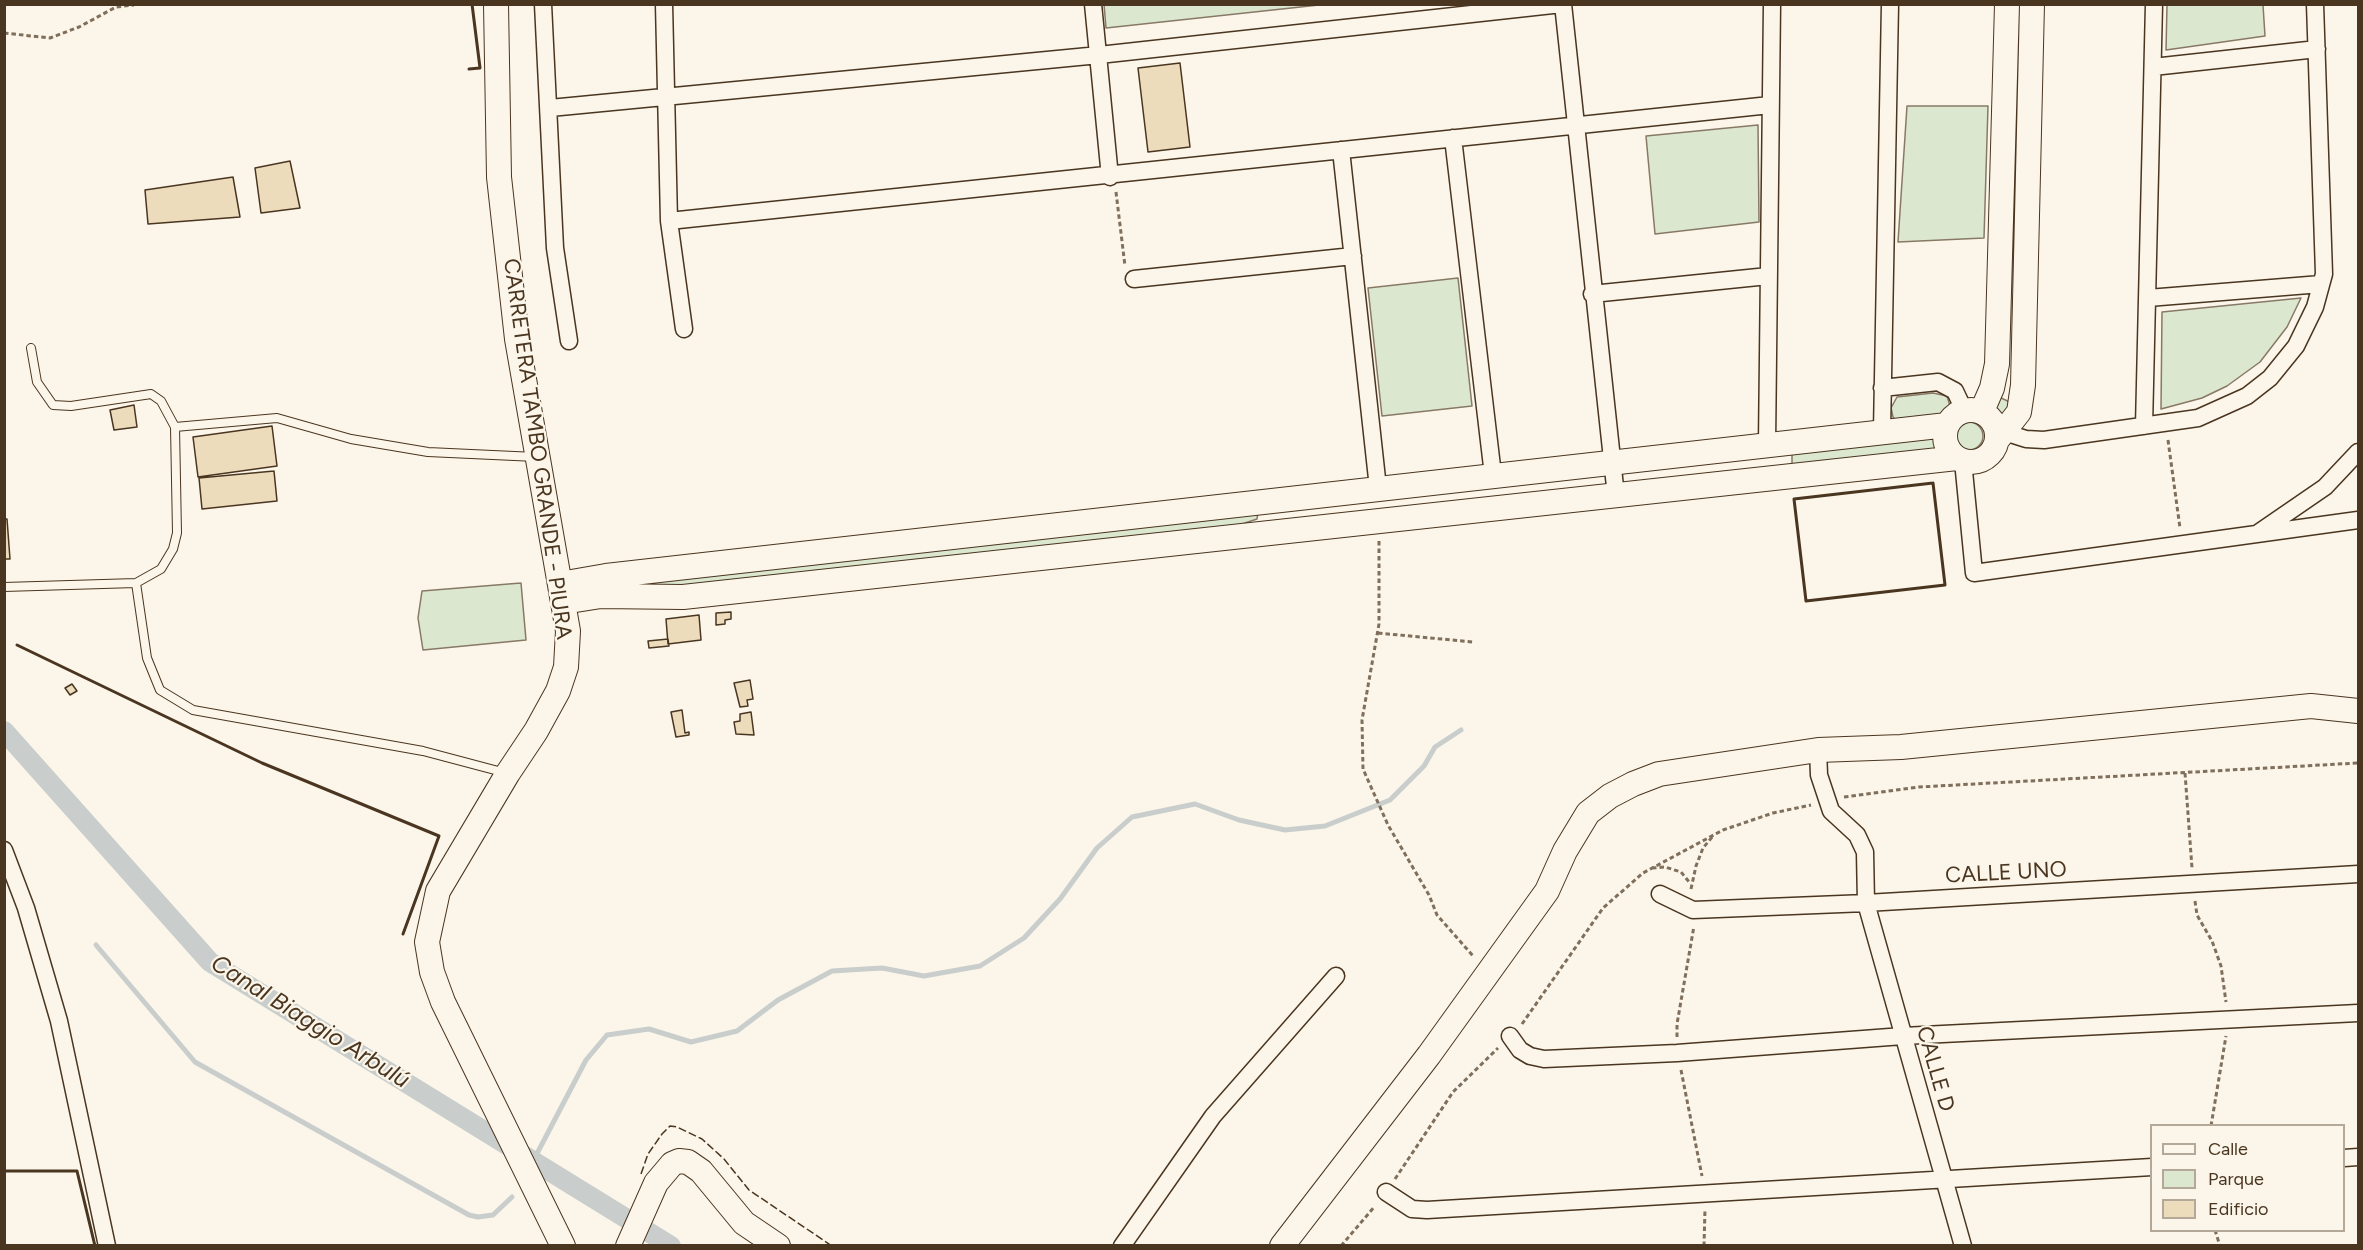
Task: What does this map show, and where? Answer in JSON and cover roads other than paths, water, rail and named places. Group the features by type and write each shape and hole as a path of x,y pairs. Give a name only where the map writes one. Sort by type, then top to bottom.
{"street":[{"name":"CARRETERA TAMBO GRANDE - PIURA","path":"496,4 500,177 517,339 568,631 566,667 558,691 542,721 508,773 438,891 427,942 432,972 457,1032 544,1211 563,1245"},
{"path":"543,4 550,108 555,248 569,341"},
{"path":"664,4 669,221 684,329"},
{"path":"1093,4 1112,176"},
{"path":"550,108 1099,55 1563,4 1592,294 1616,496"},
{"path":"1767,444 1772,4"},
{"path":"1882,431 1890,4"},
{"path":"2007,4 1997,364 1992,388 1944,437 1946,445 1960,460 1974,573 2358,520"},
{"path":"562,593 683,597 1616,496 1960,460 1982,460 1994,448 2000,436 2019,412 2023,384 2032,4"},
{"path":"2144,426 2154,4"},
{"path":"2000,436 2044,440 2198,418 2227,407 2247,396 2270,378 2296,346 2315,307 2324,274 2315,4"},
{"path":"2153,67 2317,49"},
{"path":"669,221 1770,105"},
{"path":"1454,138 1493,475"},
{"path":"1341,150 1378,488"},
{"path":"1129,274 1353,256"},
{"path":"1592,294 1768,276"},
{"path":"2148,298 2321,284"},
{"path":"1882,388 1938,382 1948,385 1955,391 1964,416"},
{"path":"562,593 606,576 1882,431 1964,416 1994,423 2000,436"},
{"path":"2255,535 2325,487 2358,452"},
{"path":"1282,1245 1430,1055 1547,891 1565,851 1588,813 1610,796 1659,774 1818,750 1901,747 2311,706 2358,711"},
{"name":"CALLE D","path":"1818,750 1819,775 1827,801 1832,811 1857,835 1865,852 1866,903 1942,1178 1963,1245"},
{"path":"4,850 26,908 59,1021 106,1245"},
{"name":"CALLE UNO","path":"1660,894 1693,910 1866,903 2358,874"},
{"path":"1122,1245 1213,1116 1336,976"},
{"path":"1510,1036 1520,1050 1530,1056 1544,1059 1677,1053 1903,1036 2358,1013"},
{"path":"629,1244 656,1184 672,1164 688,1162 701,1171 744,1223 778,1245"},
{"path":"1386,1192 1412,1209 1427,1210 2150,1167"}],"lane":[{"path":"4,586 136,584 160,570 173,549 177,533 175,427 161,401 151,394 71,406 53,405 38,382 31,348"},
{"path":"175,427 277,418 351,439 428,452 538,457"},
{"path":"136,584 147,658 160,690 193,710 423,751 508,773"}],"waterway":[{"path":"531,1165 586,1060 607,1035 649,1029 691,1042 737,1031 778,1000 832,971 882,968 924,976 980,966 1024,938 1060,899 1097,848 1132,817 1195,804 1239,820 1285,830 1325,826 1390,800 1424,766 1435,747 1461,730"},
{"name":"Canal Biaggio Arbulú","path":"4,731 210,962 671,1246"},
{"path":"96,945 195,1062 469,1215 478,1217 493,1215 512,1197"}]}
